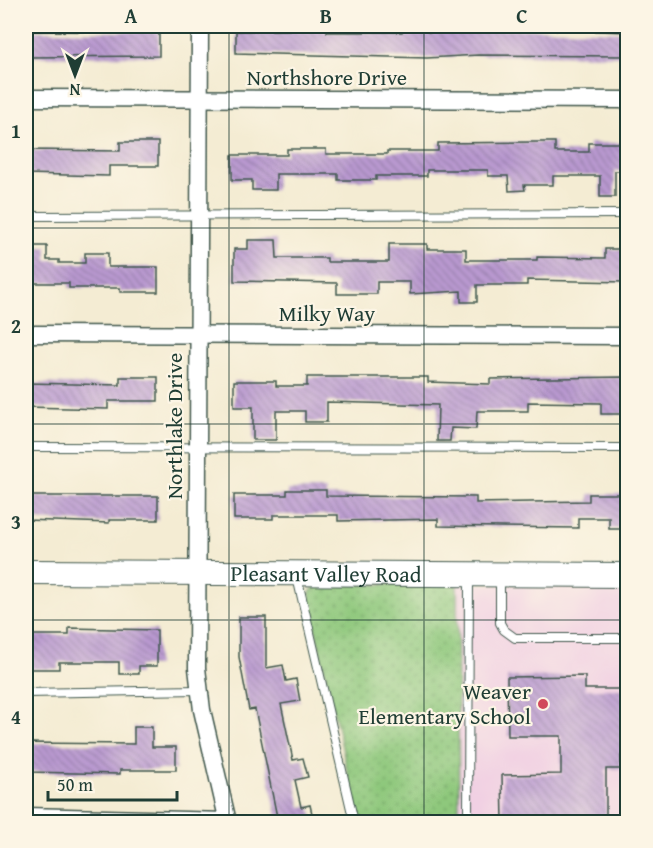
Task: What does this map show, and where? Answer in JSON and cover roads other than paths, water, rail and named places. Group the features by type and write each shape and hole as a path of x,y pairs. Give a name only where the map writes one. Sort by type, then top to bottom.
{"street":[{"name":"Northlake Drive","path":"200,26 196,335 196,668 228,822"},
{"name":"Northshore Drive","path":"26,98 627,100"},
{"name":"Milky Way","path":"26,334 627,336"},
{"name":"Pleasant Valley Road","path":"26,572 627,575"},
{"path":"26,816 228,822"}],"lane":[{"path":"26,216 627,214"},
{"path":"26,447 627,448"},
{"path":"296,573 354,822"},
{"path":"468,822 469,574"},
{"path":"500,574 500,623 509,634 522,638 627,638"},
{"path":"26,693 200,690"}],"place":[{"name":"Weaver Elementary School","path":"543,704"}]}
